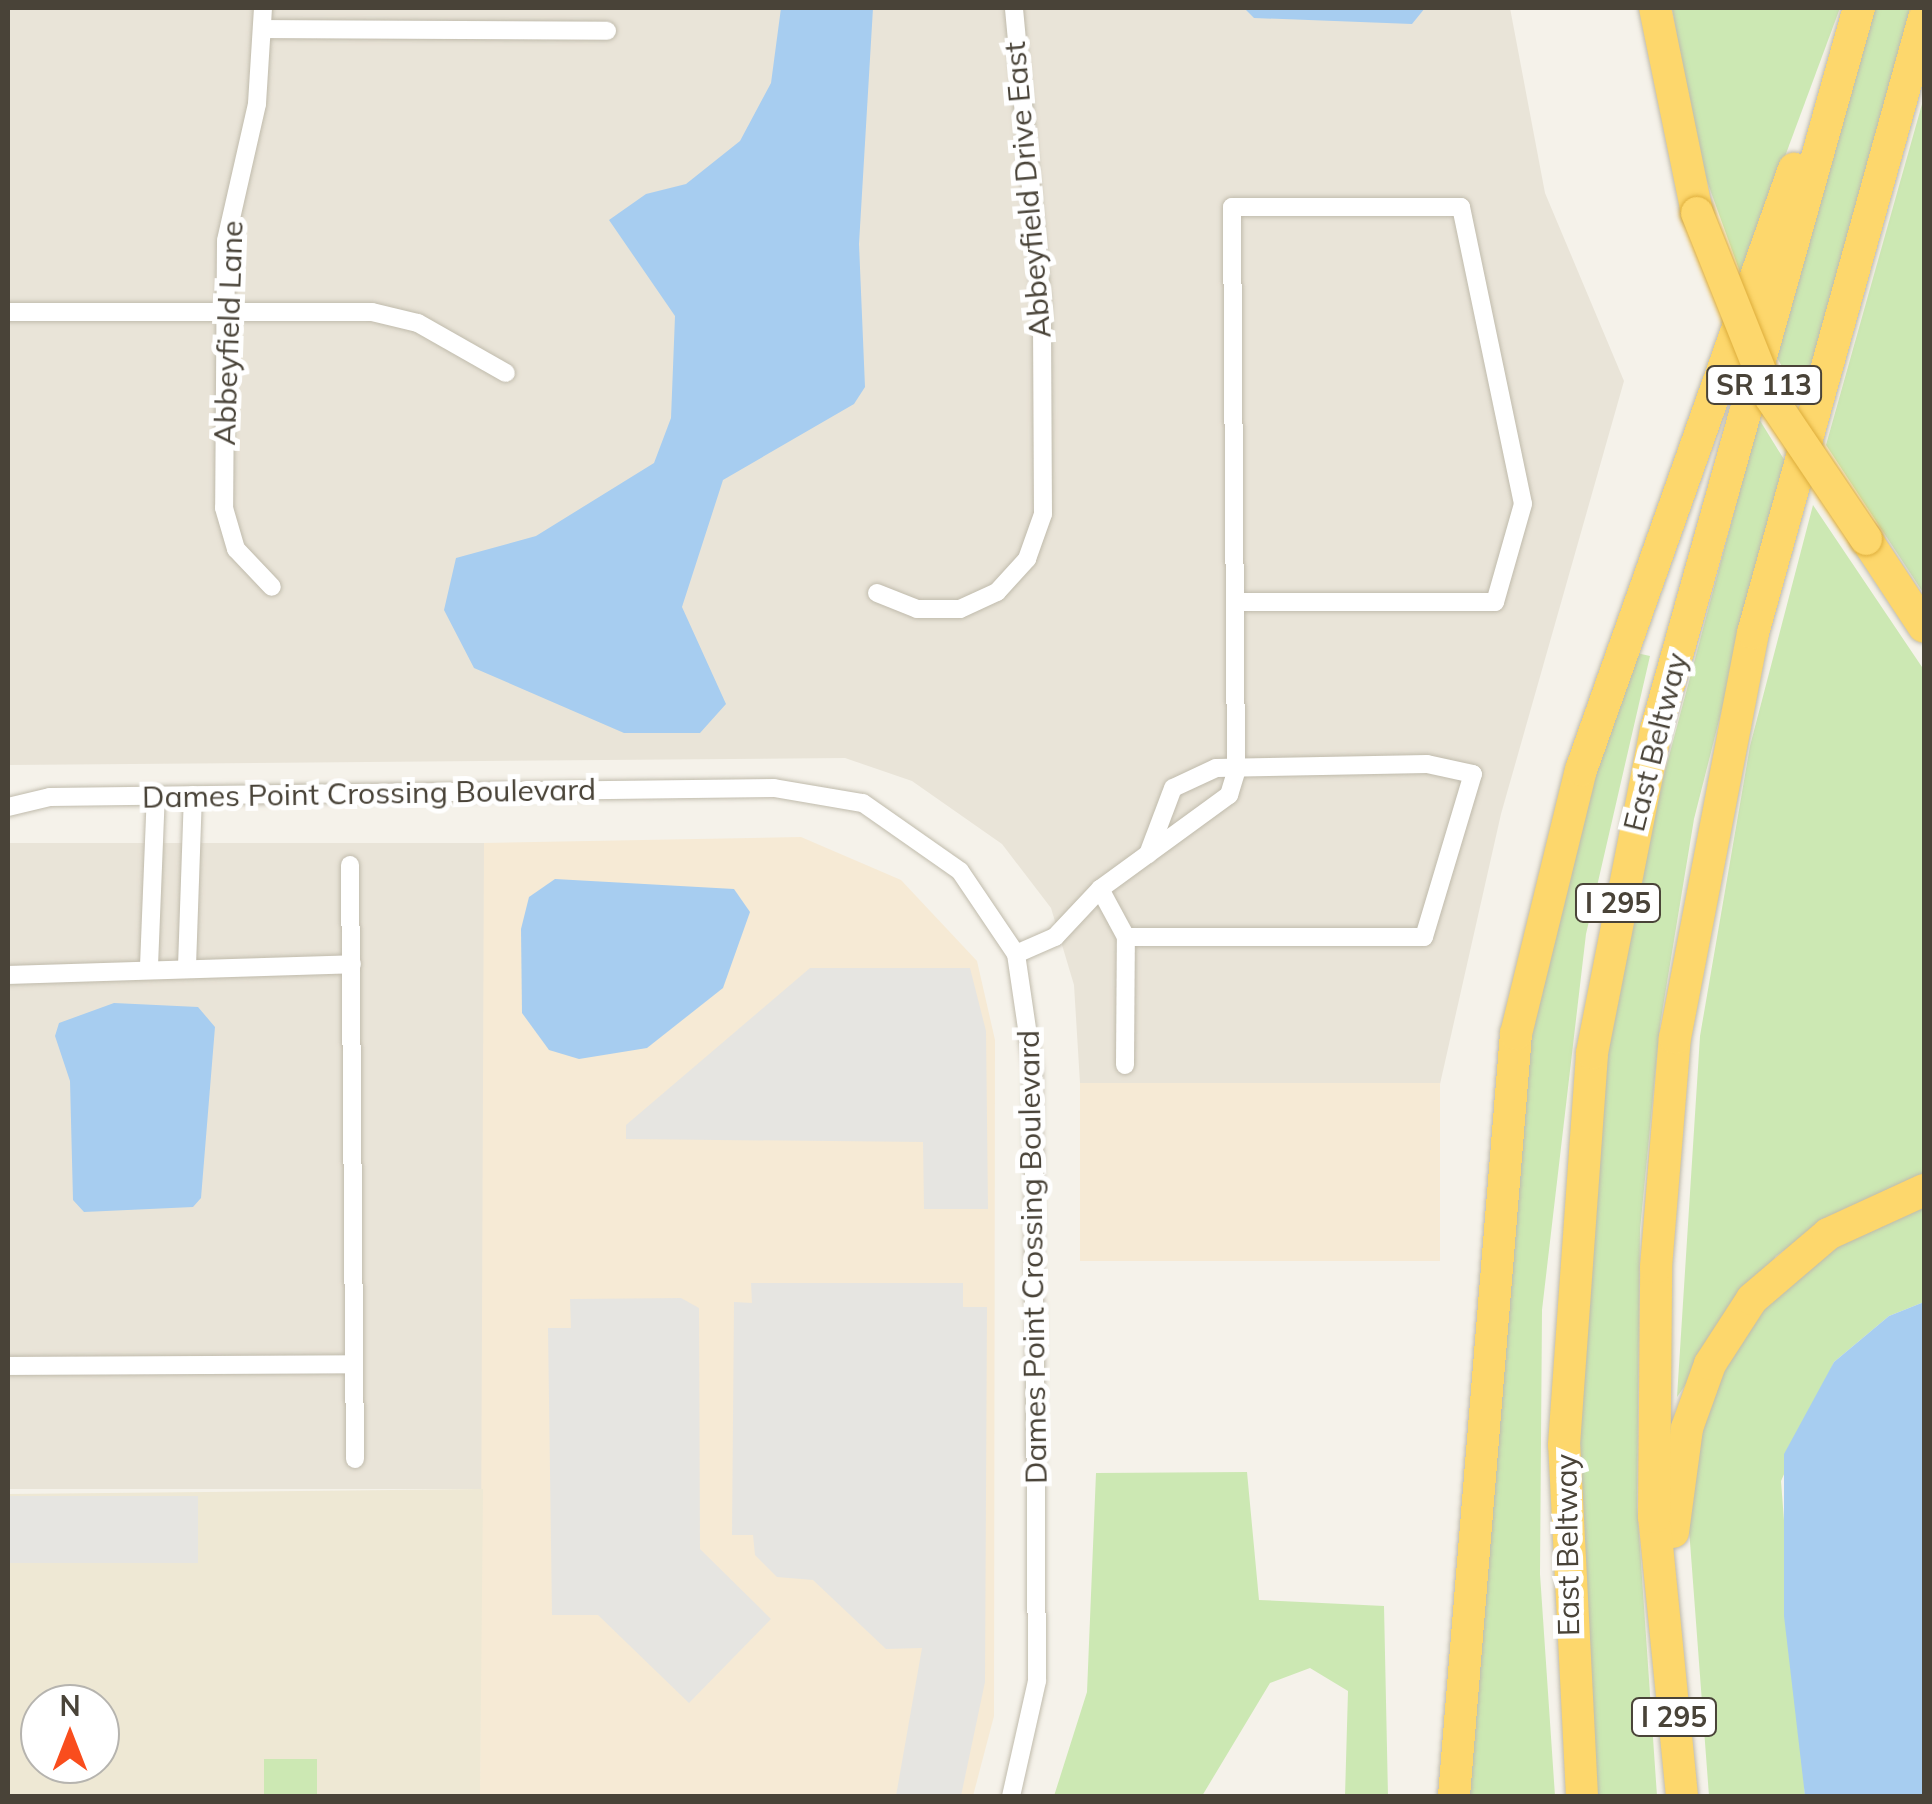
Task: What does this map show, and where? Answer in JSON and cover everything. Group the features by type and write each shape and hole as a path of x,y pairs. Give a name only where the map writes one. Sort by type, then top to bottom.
{"highway":[{"name":"SR 113","path":"1655,8 1697,213 1771,398 1924,627"},
{"name":"I 295","path":"1682,1796 1654,1517 1653,1358 1674,1038 1753,633 1924,18"},
{"path":"1454,1796 1498,1181 1546,898 1622,644 1761,248 1855,22"},
{"name":"East Beltway","path":"1582,1796 1564,1445 1592,1052 1656,730 1855,22"},
{"path":"1667,1636 1676,1492 1710,1364 1752,1299 1792,1262 1872,1209 1924,1190"}],"street":[{"name":"Abbeyfield Lane","path":"263,8 263,29 226,241 224,508 236,549 272,586"},
{"name":"Abbeyfield Drive East","path":"877,593 917,610 960,608 997,592 1026,559 1043,514 1042,305 1014,8"},
{"path":"263,29 607,31"},
{"path":"1016,954 1055,938 1100,889 1229,796 1236,767 1232,207 1461,207 1523,504 1494,602 1235,602"},
{"path":"8,312 372,312 418,323 506,373"},
{"path":"1126,937 1424,937 1473,774 1427,764 1236,767 1174,788 1148,854"},
{"name":"Dames Point Crossing Boulevard","path":"8,806 193,795 774,788 863,803 960,871 1016,954 1033,1069 1036,1681 1011,1796"},
{"path":"187,966 193,795"},
{"path":"149,966 155,900 156,796"},
{"path":"350,865 355,1458"},
{"path":"1100,889 1126,937 1124,1065"},
{"path":"155,900 190,900"},
{"path":"8,974 149,966 352,964"},
{"path":"8,1366 354,1364"}],"shaded area":[{"path":"8,8 1510,8 1545,193 1624,381 1501,814 1440,1084 1080,1083 1074,985 1051,908 1002,844 912,781 845,758 8,765"},
{"path":"801,837 901,880 977,961 995,1040 994,1716 973,1796 480,1796 484,843"},
{"path":"8,843 484,843 484,1489 8,1489"},
{"path":"810,968 970,968 986,1031 988,1209 924,1209 923,1142 626,1139 626,1125"},
{"path":"1080,1083 1440,1083 1440,1261 1080,1261"},
{"path":"751,1283 963,1283 963,1307 987,1307 985,1682 961,1796 896,1796 922,1648 886,1649 813,1580 777,1577 755,1555 753,1535 732,1535 734,1302 752,1303"},
{"path":"681,1298 699,1308 700,1549 771,1619 689,1703 598,1615 552,1615 548,1328 571,1328 570,1299"},
{"path":"483,1489 480,1796 8,1796 8,1494"},
{"path":"8,1496 198,1496 198,1563 8,1563"}],"green space":[{"path":"1672,8 1840,8 1741,275 1699,159"},
{"path":"1873,8 1912,8 1803,406 1773,350"},
{"path":"1924,97 1924,594 1826,445"},
{"path":"1759,419 1785,461 1694,819 1660,1025 1640,1230 1637,1505 1657,1796 1595,1796 1576,1460 1592,1137 1637,876"},
{"path":"1813,505 1924,670 1924,1178 1844,1209 1776,1256 1677,1397 1700,1036 1750,746"},
{"path":"1628,651 1650,656 1586,934 1542,1310 1540,1574 1555,1796 1462,1796 1522,1049"},
{"path":"1924,1203 1924,1302 1889,1316 1834,1362 1781,1481 1805,1796 1709,1796 1687,1502 1712,1391 1749,1323 1840,1239"},
{"path":"1247,1472 1259,1600 1384,1606 1388,1796 1345,1796 1348,1691 1310,1668 1270,1683 1202,1796 1054,1796 1087,1692 1096,1473"},
{"path":"264,1759 317,1759 317,1796 264,1796"}],"water":[{"path":"781,8 873,8 859,244 865,387 854,404 723,480 682,607 726,704 700,733 624,733 474,668 444,610 456,558 536,536 654,463 671,418 675,316 609,220 646,194 686,184 740,141 771,83"},
{"path":"1244,8 1425,8 1412,24 1254,18"},
{"path":"555,879 734,889 750,912 723,988 647,1048 579,1059 549,1050 522,1013 521,929 529,897"},
{"path":"114,1003 198,1007 215,1027 201,1198 193,1207 84,1212 73,1200 70,1081 55,1036 59,1023"},
{"path":"1924,1302 1924,1796 1805,1796 1784,1616 1784,1454 1834,1362 1889,1316"}]}
